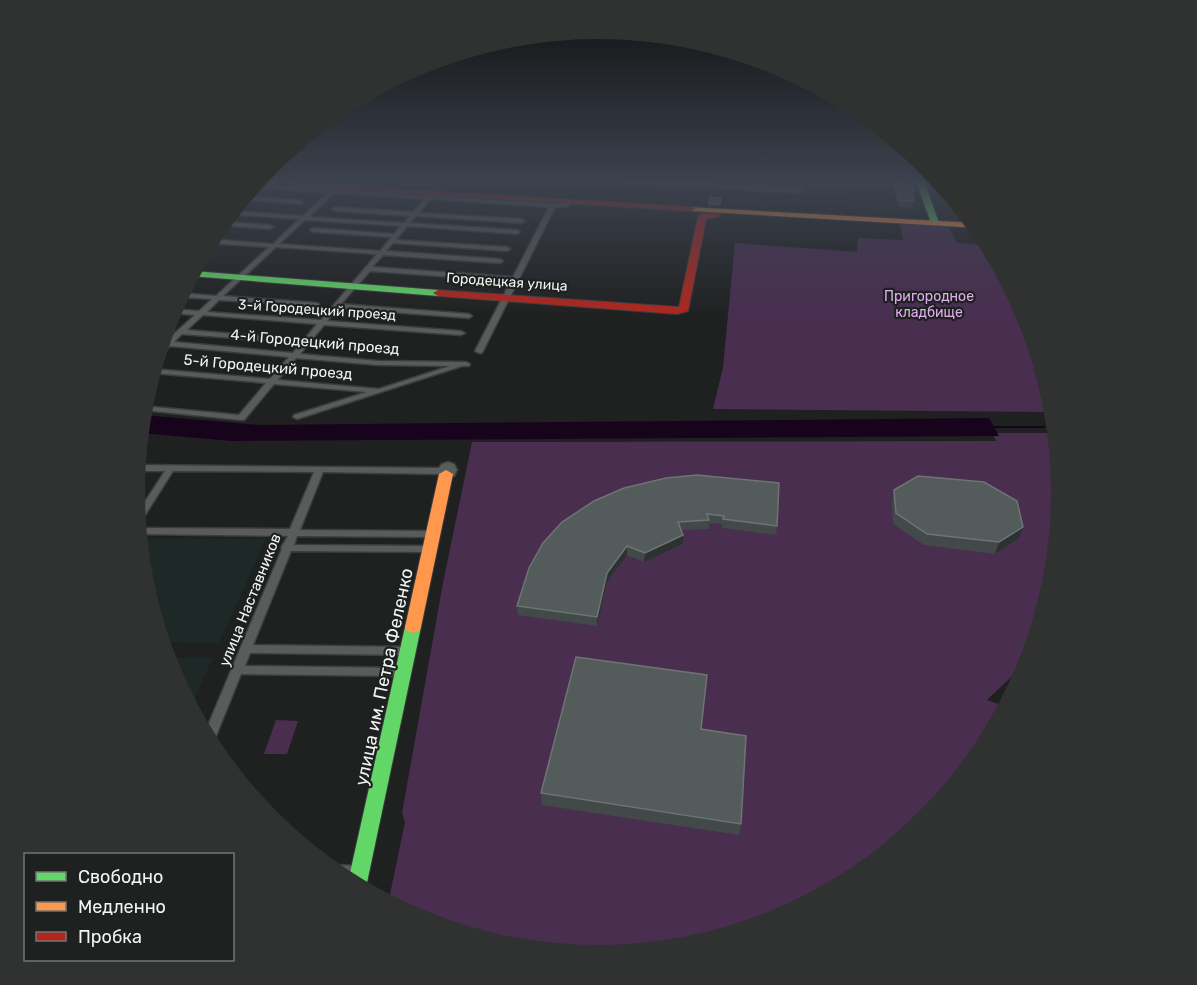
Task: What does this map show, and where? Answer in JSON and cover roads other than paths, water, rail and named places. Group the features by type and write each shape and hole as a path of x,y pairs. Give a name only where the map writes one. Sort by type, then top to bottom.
{"street":[{"path":"172,339 294,227"},
{"path":"153,409 241,418 403,227"},
{"path":"447,227 517,232"},
{"path":"479,351 542,227"},
{"name":"Городецкая улица","path":"201,275 681,310 684,309 700,227"},
{"path":"314,230 507,249"},
{"path":"220,242 500,261"},
{"path":"368,269 515,279"},
{"path":"190,296 316,305"},
{"path":"336,306 469,316"},
{"name":"3-й Городецкий проезд","path":"183,312 461,333"},
{"path":"182,332 271,339"},
{"name":"4-й Городецкий проезд","path":"170,344 378,363 466,364 380,391"},
{"name":"5-й Городецкий проезд","path":"161,371 380,391"},
{"path":"297,417 380,391"},
{"path":"146,468 444,472"},
{"path":"146,508 171,468"},
{"name":"улица Наставников","path":"212,730 320,469"},
{"name":"улица им. Петра Феленко","path":"359,877 404,672 444,472"},
{"path":"147,531 432,534"},
{"path":"286,548 429,549"},
{"path":"246,649 408,651"},
{"path":"237,669 404,672"},
{"path":"350,872 360,872"}],"waterway":[{"path":"994,427 1044,427"}],"park label":[{"name":"Пригородное кладбище","path":"929,304"}]}
